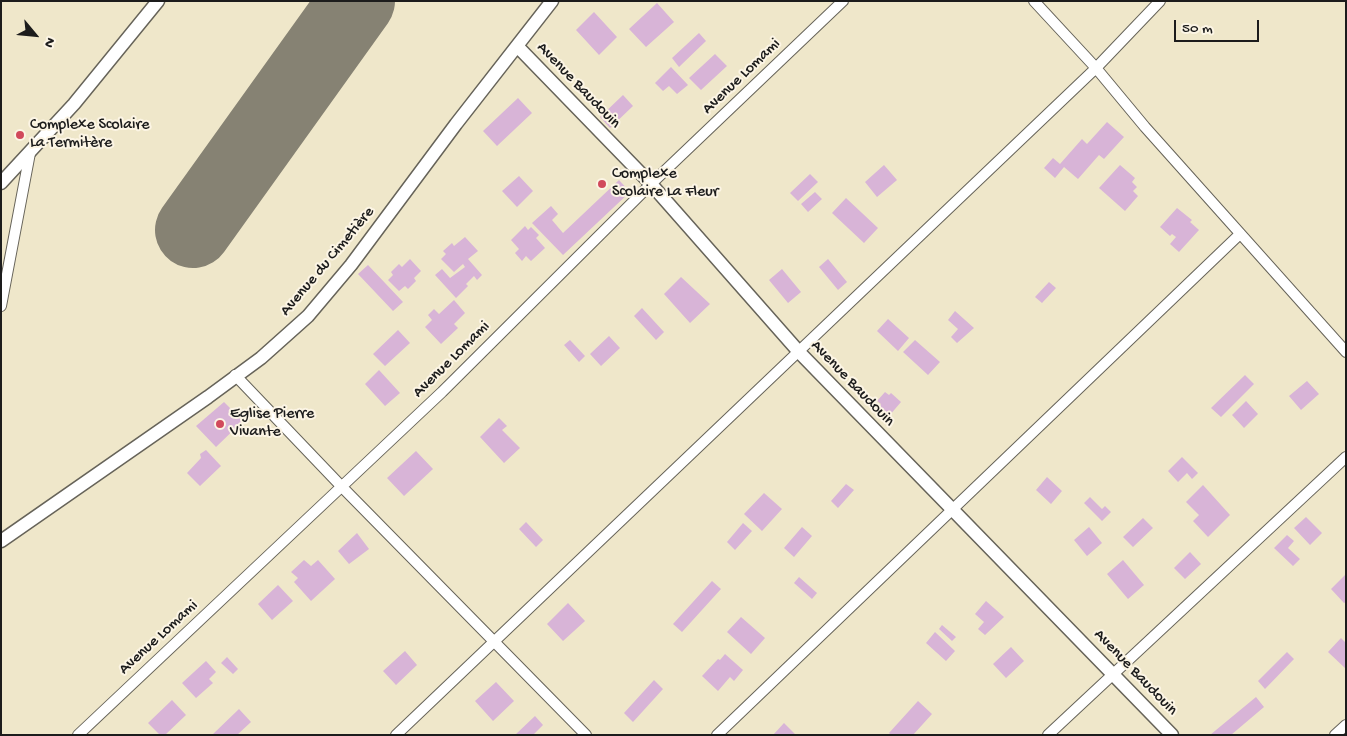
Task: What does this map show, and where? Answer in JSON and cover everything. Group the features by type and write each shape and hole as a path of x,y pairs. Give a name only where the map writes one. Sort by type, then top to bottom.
{"street":[{"path":"1,183 74,104 158,1"},
{"name":"Avenue du Cimetière","path":"1,541 260,358 308,316 351,265 456,124 552,1"},
{"name":"Avenue Lomami","path":"78,735 442,392 651,184 843,1"},
{"path":"1034,1 1096,68 1240,234 1345,349"},
{"path":"396,735 1096,68 1160,1"},
{"name":"Avenue Baudouin","path":"518,47 651,184 799,352 1172,735"},
{"path":"1,306 30,153"},
{"path":"717,735 1240,234"},
{"path":"235,375 493,642 586,735"},
{"path":"1048,735 1346,456"},
{"path":"1336,735 1346,725"}],"building":[{"path":"657,3 674,22 646,47 629,29"},
{"path":"594,12 617,37 599,55 576,30"},
{"path":"699,33 706,41 679,67 672,58"},
{"path":"715,54 727,66 701,90 689,78"},
{"path":"671,67 688,85 677,94 669,86 663,91 655,83"},
{"path":"623,95 633,106 610,128 600,117"},
{"path":"518,98 532,113 497,146 483,131"},
{"path":"1107,122 1124,137 1104,159 1099,155 1078,179 1064,167 1055,178 1044,168 1053,158 1060,164 1082,139 1087,144"},
{"path":"884,165 897,180 877,197 865,182"},
{"path":"1120,165 1135,178 1132,182 1137,187 1133,191 1138,196 1125,211 1099,188"},
{"path":"810,174 818,182 798,201 790,193"},
{"path":"519,176 533,191 517,207 502,191"},
{"path":"619,180 630,192 563,255 532,223 551,206 558,214 552,220 563,233"},
{"path":"815,192 822,199 808,212 801,204"},
{"path":"846,198 878,228 864,243 832,213"},
{"path":"1177,208 1192,220 1190,222 1199,230 1179,252 1170,244 1176,237 1172,234 1170,236 1160,227"},
{"path":"525,226 528,230 531,227 539,235 536,238 545,248 531,261 526,256 522,261 515,253 519,249 511,240"},
{"path":"465,237 478,251 468,259 482,275 477,280 474,276 466,284 468,286 456,298 435,275 442,269 450,278 465,267 463,264 454,272 441,259 446,254 443,251 452,243 454,246"},
{"path":"410,259 421,271 414,278 416,281 408,289 405,286 399,291 388,280 393,275 391,272 399,264 402,267"},
{"path":"828,259 847,282 838,290 819,267"},
{"path":"368,265 403,302 393,311 358,274"},
{"path":"782,269 801,292 788,303 769,280"},
{"path":"681,277 710,304 690,323 664,294"},
{"path":"1049,282 1056,288 1042,303 1035,297"},
{"path":"454,300 465,313 454,324 458,328 441,344 425,327 432,320 428,315 434,309 439,314"},
{"path":"642,308 664,332 656,340 634,316"},
{"path":"955,311 974,328 957,343 951,337 958,329 948,320"},
{"path":"888,319 909,338 898,351 877,331"},
{"path":"398,330 410,343 385,366 373,354"},
{"path":"609,336 620,348 601,366 590,354"},
{"path":"570,340 585,356 579,362 564,345"},
{"path":"915,340 940,362 928,375 903,352"},
{"path":"379,370 400,393 385,406 365,384"},
{"path":"1245,375 1254,384 1221,417 1211,408"},
{"path":"1307,381 1319,394 1301,410 1289,396"},
{"path":"885,392 889,395 891,393 901,402 889,416 879,407 881,404 877,401"},
{"path":"1246,401 1258,414 1244,428 1232,415"},
{"name":"Eglise Pierre Vivante","path":"224,402 243,421 216,447 196,426"},
{"path":"499,418 507,426 502,430 520,448 504,463 480,437"},
{"path":"206,450 221,466 200,486 187,473 201,458 200,454"},
{"path":"416,451 433,469 404,496 387,478"},
{"path":"1182,457 1198,473 1192,479 1187,473 1178,482 1168,471"},
{"path":"1047,477 1062,491 1051,504 1036,490"},
{"path":"846,484 854,490 838,508 831,501"},
{"path":"1203,485 1230,515 1208,537 1193,521 1199,515 1186,502"},
{"path":"764,493 782,509 762,531 744,514"},
{"path":"1090,497 1102,509 1105,506 1111,512 1102,521 1084,503"},
{"path":"1306,517 1322,533 1310,545 1294,528"},
{"path":"1143,518 1153,528 1133,547 1123,537"},
{"path":"526,522 543,540 536,547 519,529"},
{"path":"743,523 752,531 735,550 727,542"},
{"path":"802,527 812,536 794,557 784,548"},
{"path":"1089,527 1102,543 1087,556 1074,540"},
{"path":"357,533 369,549 349,564 338,551"},
{"path":"1287,535 1294,541 1288,548 1300,559 1293,566 1274,548"},
{"path":"1190,552 1201,564 1185,579 1174,568"},
{"path":"304,560 311,566 318,560 335,579 311,601 294,582 298,578 291,572"},
{"path":"1123,560 1144,585 1128,599 1107,574"},
{"path":"1346,574 1346,602 1344,603 1331,589"},
{"path":"799,577 817,593 812,599 794,583"},
{"path":"712,581 721,589 682,632 673,624"},
{"path":"278,585 293,601 272,620 258,604"},
{"path":"986,601 1004,617 985,635 978,629 984,622 975,614"},
{"path":"568,603 585,621 563,641 547,624"},
{"path":"741,617 765,638 751,654 727,632"},
{"path":"942,625 956,637 952,641 939,629"},
{"path":"935,632 955,651 946,661 926,643"},
{"path":"1341,638 1346,643 1346,669 1328,652"},
{"path":"1011,647 1024,661 1006,678 993,664"},
{"path":"405,651 417,665 396,685 383,671"},
{"path":"1287,652 1294,659 1265,689 1258,681"},
{"path":"725,654 743,670 734,681 730,677 718,691 702,676"},
{"path":"227,657 238,669 233,674 221,663"},
{"path":"206,661 216,672 209,679 213,683 196,698 182,683"},
{"path":"654,680 663,689 633,722 624,713"},
{"path":"496,682 514,701 493,721 475,701"},
{"path":"1256,697 1264,707 1231,735 1210,735"},
{"path":"172,700 186,715 165,735 160,735 148,723"},
{"path":"918,701 932,714 913,735 891,735 889,733"},
{"path":"239,709 251,722 237,735 212,735"},
{"path":"535,716 543,725 533,735 515,735"},
{"path":"784,723 796,735 773,735"}],"runway":[{"path":"193,230 357,1"}],"place":[{"name":"Complexe Scolaire La Termitère","path":"20,135"},
{"name":"Complexe Scolaire La Fleur","path":"602,184"},
{"name":"Eglise Pierre Vivante","path":"220,424"}]}
